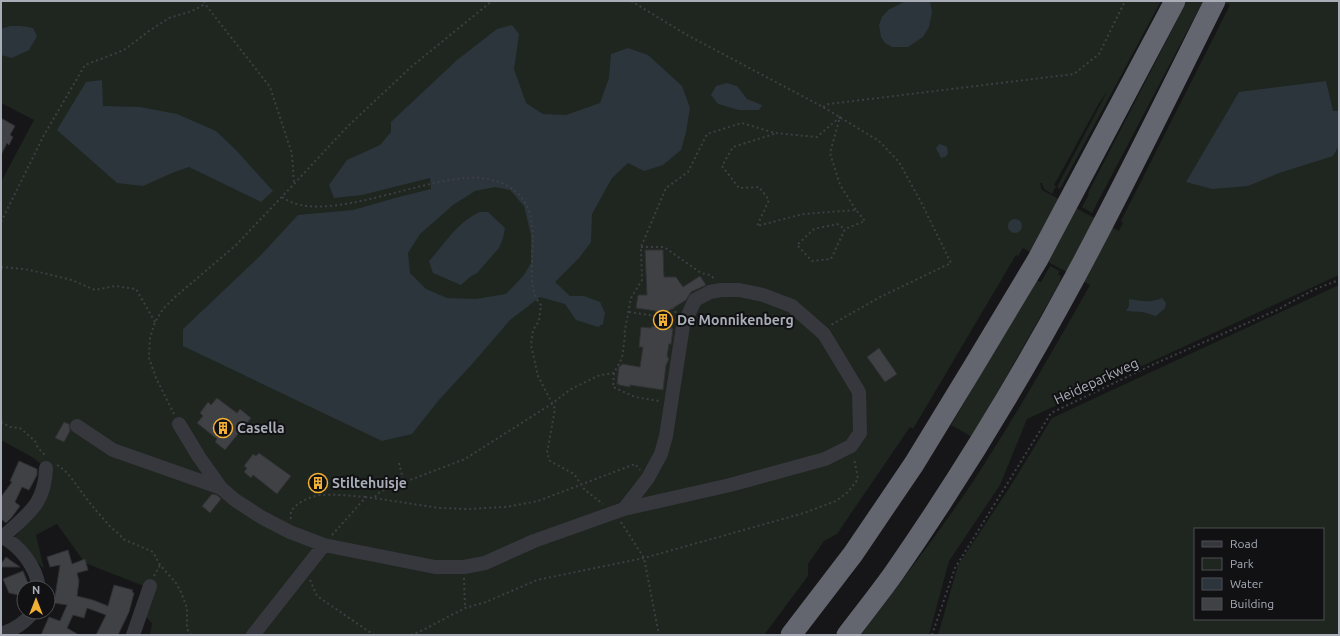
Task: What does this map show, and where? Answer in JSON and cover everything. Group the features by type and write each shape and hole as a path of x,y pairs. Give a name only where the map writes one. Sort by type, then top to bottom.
{"highway":[{"path":"791,635 853,554 914,464 972,369 1038,259 1175,1"},
{"path":"847,635 893,574 955,483 1009,393 1074,279 1106,219 1215,1"}],"street":[{"path":"179,424 199,458 221,488 235,500 261,517 290,532 324,545 435,567 464,567 485,563 534,541 620,511 730,485 825,460 851,446 860,432 859,392 824,334 792,306 763,295 739,290 721,290 710,292 695,300 683,326 666,436 661,454 648,478 620,511"},
{"path":"77,426 113,450 221,488"},
{"path":"38,580 30,563 16,548 2,537 35,506 42,492 50,463"},
{"path":"253,635 306,570 324,545"},
{"path":"133,635 150,586"},
{"path":"1,634 21,630 27,620"}],"path":[{"path":"179,424 156,378 149,358 150,338 155,322 163,309 236,245 346,128 411,67 492,1"},
{"path":"631,1 687,35 840,117 879,141 899,162 921,202 951,263 880,298 832,325 824,334"},
{"path":"823,107 829,104 1074,74 1099,54 1125,1"},
{"path":"1,222 44,135 85,65 124,50 169,18 192,11 205,2 270,87 292,154 294,184"},
{"path":"671,402 635,397 613,387 614,373 622,358 624,335 632,298 642,280 641,247 666,188 688,172 707,134 742,123 775,133 817,137 840,117"},
{"path":"840,117 830,153 840,185 865,221 845,229 831,259 812,261 797,245 814,229 837,224 845,229"},
{"path":"775,133 733,147 722,166 739,188 758,187 769,200 757,226 803,214 856,210"},
{"path":"282,197 289,202 308,206 331,206 383,197 431,183 479,178 494,180 507,185 517,192 525,202 530,213 532,225 532,275 534,291 537,300 541,305 539,321 533,330 531,346 538,376 555,409 547,453 550,461 574,474 585,490 620,511 644,558 659,635"},
{"path":"641,247 664,247 701,273 715,278 721,290"},
{"path":"1,268 24,269 43,273 72,280 95,290 115,286 136,289 155,322"},
{"name":"Heideparkweg","path":"932,635 955,568 1052,413 1152,365 1277,310 1313,290 1339,280"},
{"path":"629,312 655,316"},
{"path":"375,497 380,492 464,459 553,403 572,389 600,375 614,373"},
{"path":"1,422 10,427 20,428 35,441 38,448 50,463 60,466 123,539 152,552 160,565 176,583 181,592 187,608 187,629 191,635"},
{"path":"410,635 465,608 486,602 537,580 644,558 804,513 836,501 848,492 858,479 851,446"},
{"path":"399,463 404,483"},
{"path":"290,532 294,527 290,516 294,506 320,495 375,497 446,508 506,507 538,501 635,464 648,478"},
{"path":"324,545 366,497"},
{"path":"464,567 465,608"},
{"path":"306,570 317,596 374,635"}],"green space":[{"path":"1,1 1161,1 1060,189 1057,187 1108,90 1098,105 1054,185 1056,186 1052,194 1044,189 1042,183 1040,183 1042,190 1119,231 1123,223 1121,221 1230,5 1220,1 1339,1 1339,275 1027,419 1000,485 949,561 929,635 860,635 955,507 999,441 1090,285 1023,248 1018,256 1016,255 913,429 910,427 837,534 824,541 808,564 808,576 764,635 150,635 152,623 145,616 154,590 85,563 57,524 36,535 44,569 15,537 30,519 48,470 32,457 1,440 1,182 34,120 1,103"},
{"path":"1187,1 1203,1 1092,213 1082,207 1089,194 1088,193"},
{"path":"1050,266 1060,271 1058,274 1061,276 1060,282 972,437 951,425 1036,280 1041,282"},
{"path":"1339,285 1339,635 938,635 958,565 1008,490 1052,418"}],"water":[{"path":"906,1 930,1 932,12 929,27 923,37 908,47 892,47 885,43 881,37 879,25 882,17 888,10"},
{"path":"512,25 519,34 514,69 526,103 543,114 566,115 600,103 609,78 611,54 628,48 648,55 682,86 690,108 681,150 663,165 644,171 628,163 612,178 592,214 591,242 579,258 555,282 570,296 584,296 600,302 605,313 603,324 598,327 576,320 565,304 540,297 510,320 438,401 412,434 382,441 183,346 183,329 261,255 298,215 353,210 431,189 430,178 362,195 334,198 329,185 347,160 380,145 391,132 391,122 457,60 497,29","holes":["495,187 510,190 524,206 531,235 531,263 524,275 506,294 476,299 447,298 426,289 410,273 408,253 420,234 453,205 475,191"]},
{"path":"10,26 33,28 37,36 29,50 12,58 1,55 1,29"},
{"path":"102,80 103,106 140,107 177,114 216,131 236,150 273,191 261,202 189,167 143,186 117,183 57,130 86,82"},
{"path":"1326,81 1333,111 1339,111 1339,146 1333,156 1279,173 1248,186 1212,189 1186,182 1239,92"},
{"path":"727,83 737,86 747,99 762,105 759,110 739,110 718,104 711,95 716,86"},
{"path":"940,144 947,147 948,154 941,158 936,148"},
{"path":"480,212 488,212 505,228 499,248 477,273 461,285 433,273 429,261 458,227 472,216"},
{"path":"1012,219 1018,219 1022,223 1022,229 1018,233 1012,233 1008,229 1008,223"},
{"path":"1162,298 1166,303 1165,308 1156,316 1143,312 1126,311 1129,306 1129,299 1149,301"}],"building":[{"path":"1,118 15,126 10,135 13,137 9,145 7,143 1,155"},
{"name":"De Monnikenberg","path":"645,250 663,250 664,277 676,277 683,287 700,276 706,285 691,292 686,300 657,318 672,321 671,329 673,329 671,344 669,344 667,356 669,359 666,365 663,390 630,385 630,387 617,384 619,366 622,364 640,367 643,347 639,347 641,327 654,327 656,311 636,308 638,295 647,295"},
{"path":"879,348 897,374 885,382 867,357"},
{"name":"Casella","path":"217,398 237,413 240,409 251,418 225,450 215,442 217,439 197,423 203,416 200,413 208,402 211,405"},
{"path":"64,422 69,424 70,431 64,442 55,438"},
{"path":"259,453 291,476 277,494 253,475 251,478 244,472 247,468 244,466 253,454 256,456"},
{"path":"19,461 37,469 37,475 29,490 22,487 15,502 20,506 6,523 1,519 1,497 12,482 10,481"},
{"name":"Stiltehuisje","path":"317,476 324,483 318,489 312,482"},
{"path":"212,494 217,495 221,499 210,513 202,506"},
{"path":"68,550 72,564 85,559 88,570 77,573 79,581 77,596 108,606 114,585 133,590 132,592 134,593 129,612 118,635 96,635 106,615 87,608 84,618 73,615 67,628 79,635 41,635 48,620 60,621 67,605 56,603 56,590 60,565 50,567 47,557"},
{"path":"6,557 20,567 1,567 1,564"},
{"path":"23,571 27,580 16,580 16,594 9,593 3,579"}],"place":[{"name":"De Monnikenberg","path":"663,320"},
{"name":"Casella","path":"223,428"},
{"name":"Stiltehuisje","path":"318,483"}]}
